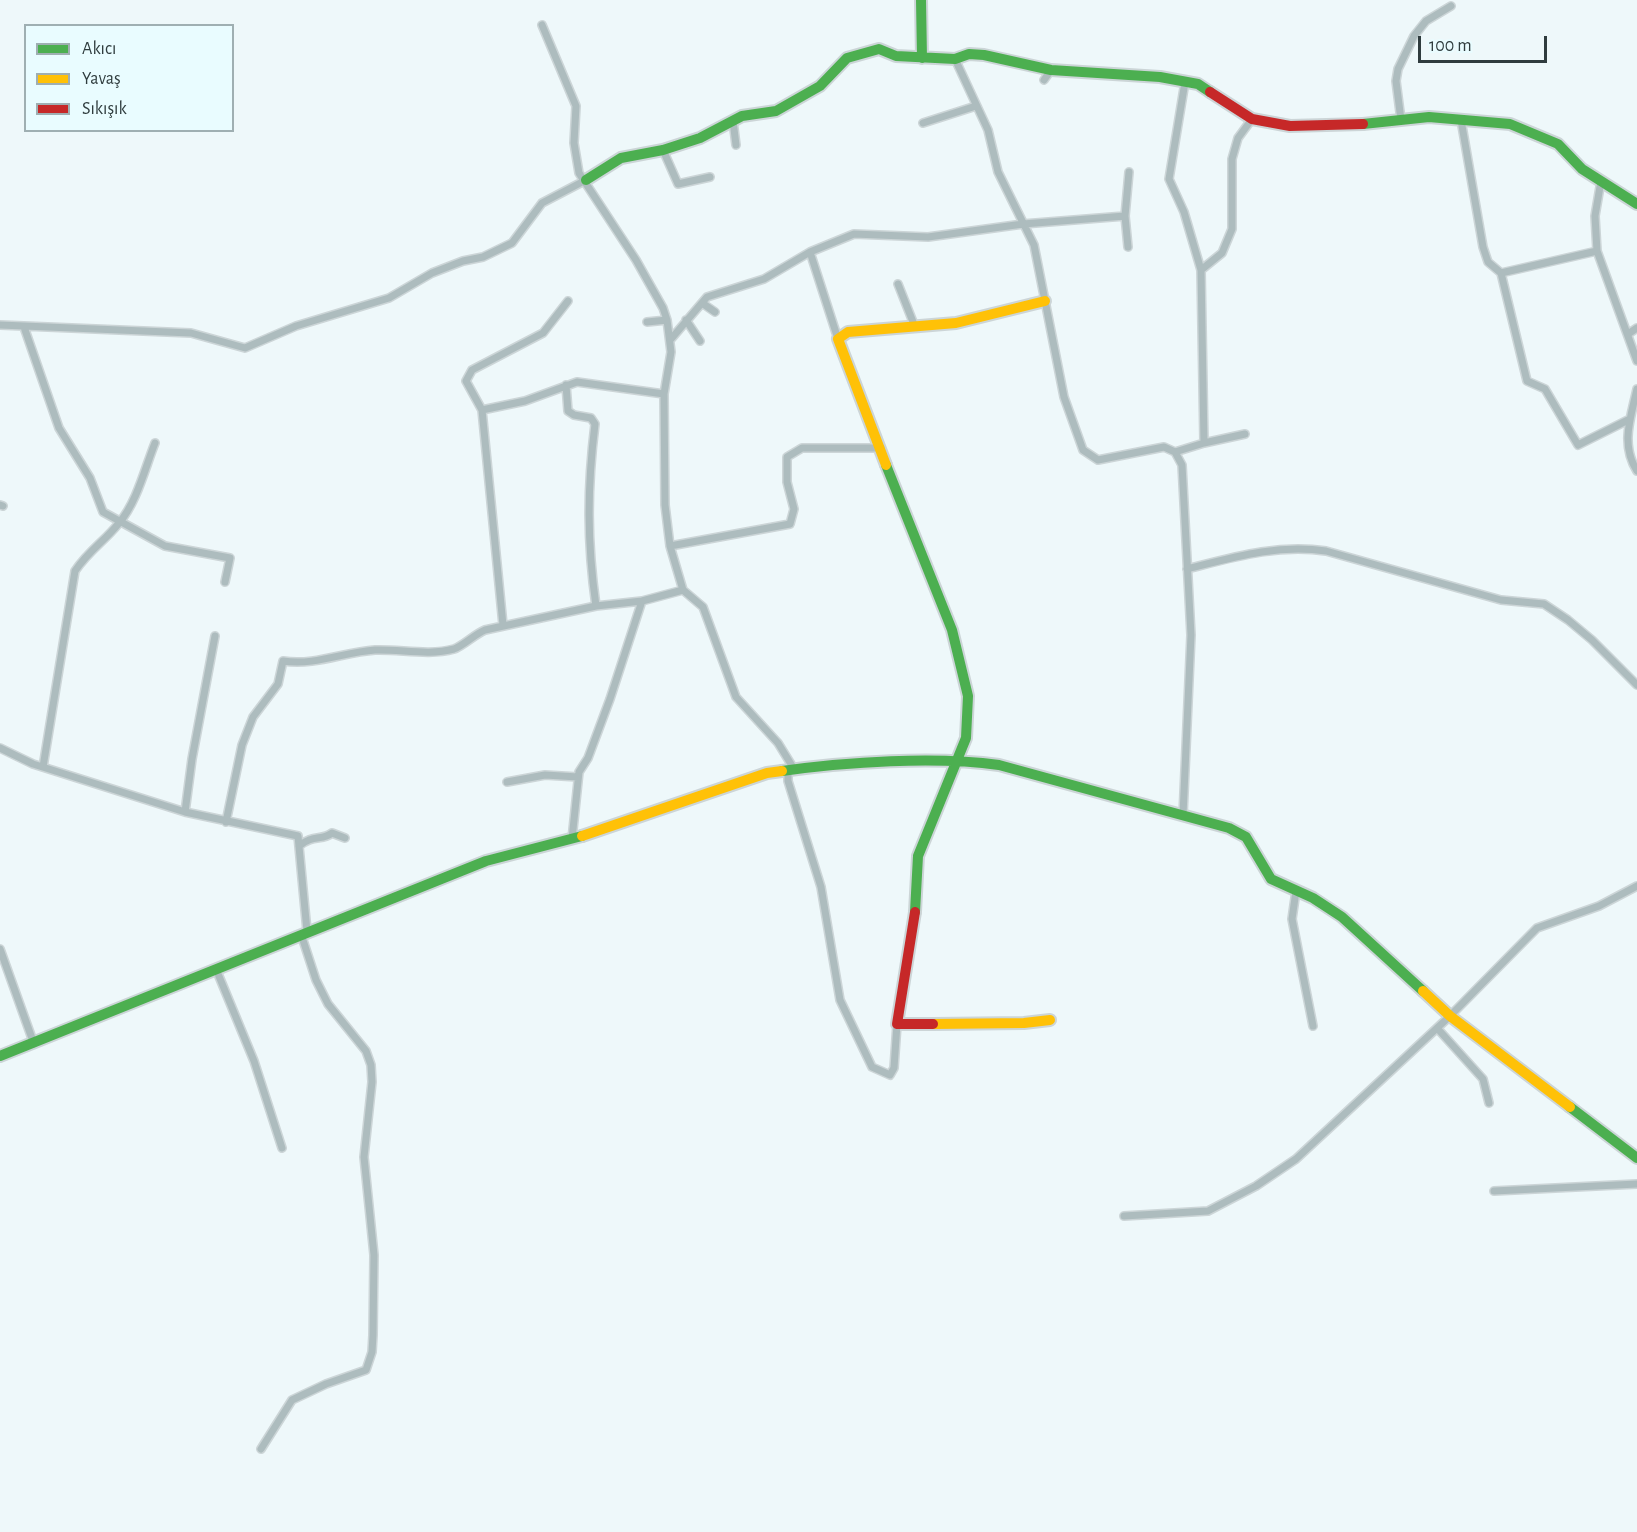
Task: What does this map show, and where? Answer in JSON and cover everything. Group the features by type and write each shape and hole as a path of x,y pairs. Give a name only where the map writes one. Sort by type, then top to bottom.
{"street":[{"path":"921,0 922,58"},
{"path":"1401,120 1396,81 1398,69 1414,36 1426,21 1451,6"},
{"path":"542,25 576,106 574,143 579,173 586,180 636,260 663,308 667,320 671,339 664,394 665,505 670,546 682,590 703,607 736,697 778,743 791,770 788,781 821,887 840,1000 872,1067 890,1075 894,1068 897,1024 915,910 918,856 966,738 970,722 966,683 945,612 838,339 810,252"},
{"path":"0,326 191,333 245,348 296,326 389,298 432,273 463,261 483,257 512,243 542,203 621,158 663,150 700,138 742,116 776,111 820,86 847,58 879,49 896,56 955,60 969,54 984,55 1051,70 1161,77 1198,84 1252,118 1290,126 1354,125 1429,117 1510,124 1557,144 1582,169 1637,204"},
{"path":"955,60 988,130 998,172 1034,245 1064,397 1083,450 1098,460 1164,447 1174,452 1182,465 1191,635 1183,815"},
{"path":"1044,80 1051,70"},
{"path":"1185,82 1169,179 1184,212 1201,270 1204,443"},
{"path":"923,123 976,105"},
{"path":"1201,270 1222,253 1232,229 1232,159 1238,138 1252,118"},
{"path":"1461,120 1483,247 1488,262 1501,273 1527,381 1545,389 1578,445 1628,420"},
{"path":"733,121 736,145"},
{"path":"663,150 678,184 710,177"},
{"path":"1128,248 1125,216 1129,172"},
{"path":"1601,181 1595,216 1597,251 1637,361"},
{"path":"671,339 706,297 764,279 810,252 854,234 928,237 1023,224 1125,216"},
{"path":"1501,273 1597,251"},
{"path":"898,284 915,327"},
{"path":"503,625 482,410 466,381 472,370 543,333 568,301"},
{"path":"838,339 848,332 956,323 1045,301"},
{"path":"702,303 715,312"},
{"path":"647,322 667,320"},
{"path":"686,320 700,341"},
{"path":"24,327 59,428 90,478 102,512 165,546 230,558 225,582"},
{"path":"1628,334 1637,327"},
{"path":"482,410 525,401 577,382 664,394"},
{"path":"566,385 568,411 574,415 591,418 595,424 588,490 588,550 596,606"},
{"path":"1637,389 1628,420 1628,442 1632,462 1637,471"},
{"path":"1174,452 1245,434"},
{"path":"43,767 75,571 87,552 120,523 155,443"},
{"path":"670,546 790,524 794,509 787,482 787,457 802,448 881,448"},
{"path":"1187,569 1263,550 1299,547 1326,551 1502,600 1544,604 1576,626 1637,684"},
{"path":"226,822 242,745 253,717 278,684 284,662 320,661 342,654 375,650 425,652 456,648 471,636 503,625 596,606 642,601 682,590"},
{"path":"572,839 578,777 610,699 642,601"},
{"path":"185,812 192,759 215,636"},
{"path":"0,748 43,767 185,812 298,836 304,933 316,980 328,1004 366,1051 371,1065 372,1082 364,1157 374,1255 372,1352 366,1370 292,1400 261,1449"},
{"path":"0,1056 486,861 572,839 767,773 826,765 956,762 999,765 1229,828 1246,837 1271,879 1313,898 1342,917 1450,1016 1637,1158"},
{"path":"507,782 545,775 578,777"},
{"path":"299,846 312,837 327,837 332,833 345,838"},
{"path":"1124,1216 1208,1211 1234,1199 1296,1159 1450,1016 1537,928 1599,906 1637,886"},
{"path":"1296,891 1292,919 1313,1026"},
{"path":"0,949 34,1044"},
{"path":"216,969 254,1061 282,1148"},
{"path":"897,1024 1024,1023 1050,1020"},
{"path":"1437,1028 1483,1078 1489,1103"},
{"path":"1494,1191 1637,1184"}],"traffic: fast":[{"path":"921,0 922,58"},
{"path":"586,180 621,158 663,150 700,138 742,116 776,111 820,86 847,58 879,49 896,56 955,59 969,54 984,55 1051,70 1160,77 1198,84 1210,92"},
{"path":"1363,124 1429,117 1510,124 1558,144 1582,169 1637,204"},
{"path":"886,465 952,630 968,696 966,738 918,856 915,912"},
{"path":"782,771 891,761 947,761 999,765 1229,828 1246,837 1271,879 1313,898 1342,917 1423,991"},
{"path":"0,1056 486,861 582,836"},
{"path":"1570,1107 1637,1158"}],"traffic: slow":[{"path":"886,465 838,339 848,332 956,323 1045,301"},
{"path":"582,836 767,773 782,771"},
{"path":"1423,991 1450,1016 1570,1107"},
{"path":"933,1024 1024,1023 1050,1020"}],"traffic: jam":[{"path":"1210,92 1252,119 1290,126 1363,124"},
{"path":"915,912 897,1024 933,1024"}]}
